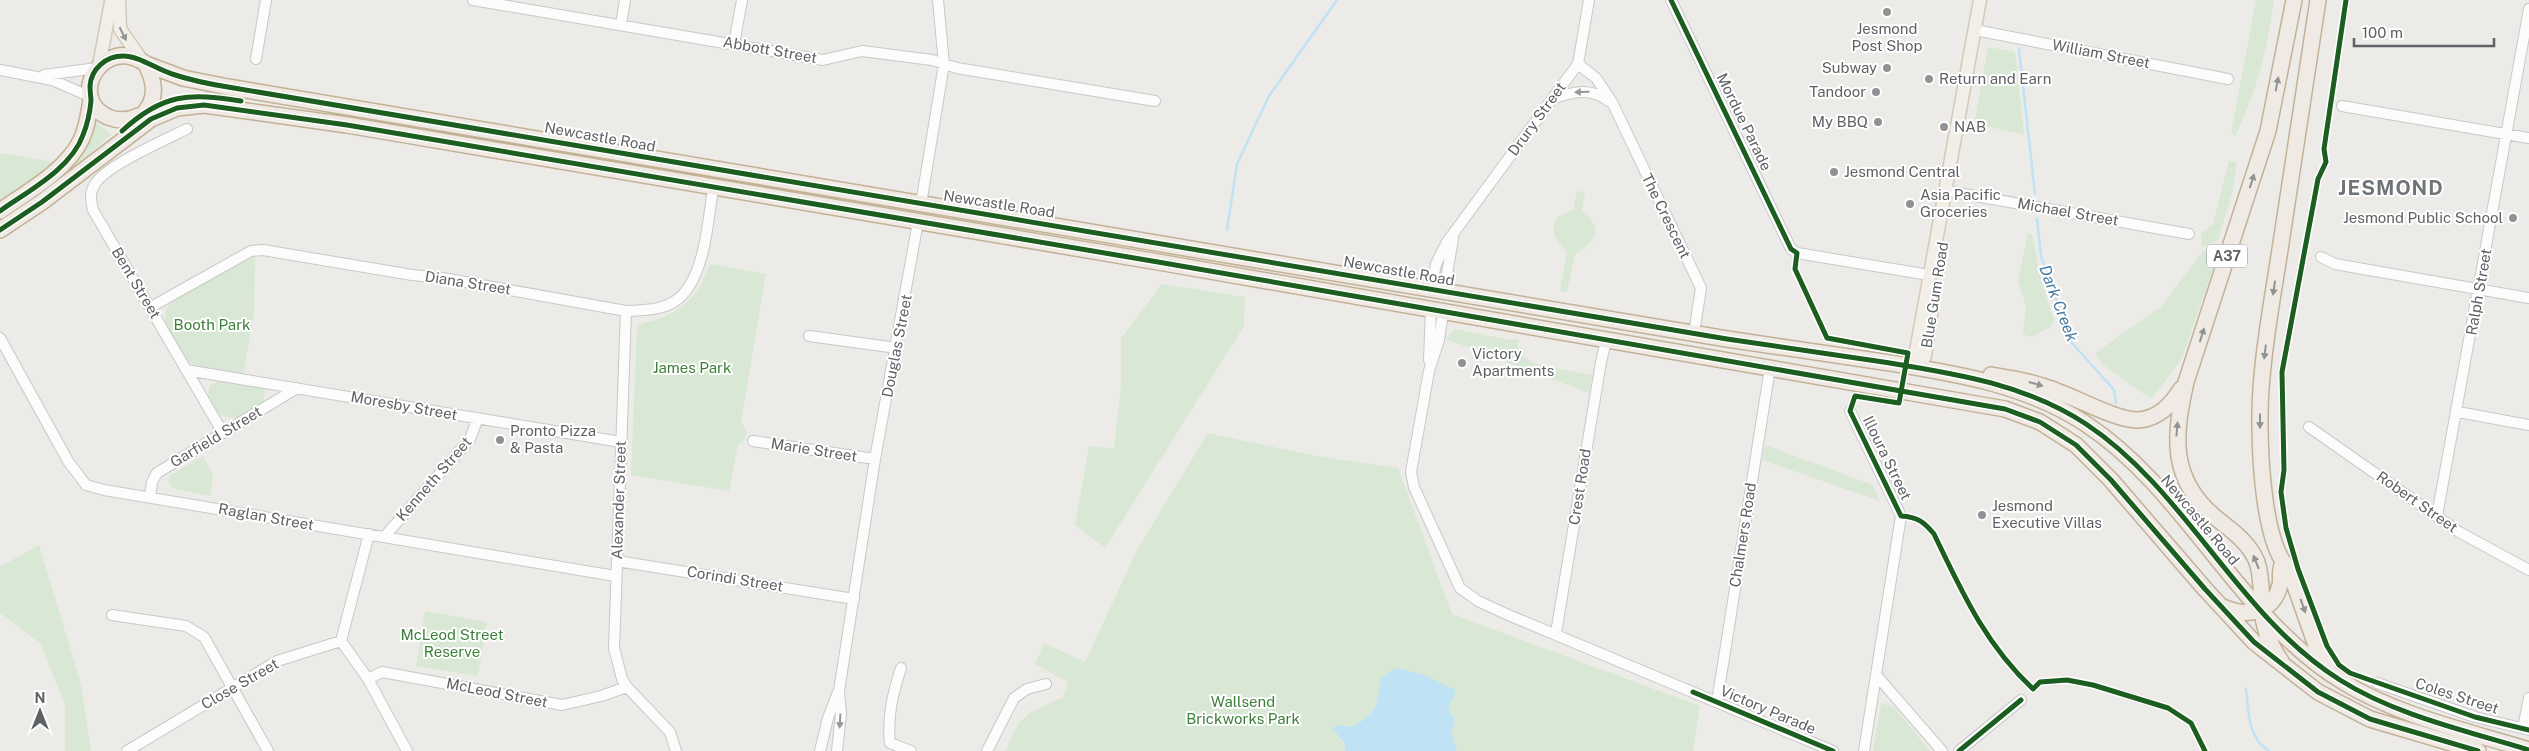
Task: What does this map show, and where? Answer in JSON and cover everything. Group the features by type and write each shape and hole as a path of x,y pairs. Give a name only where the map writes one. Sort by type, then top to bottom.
{"highway":[{"name":"A37","path":"2285,666 2274,652 2264,624 2261,577 2254,555 2244,542 2213,516 2197,499 2190,488 2179,463 2176,430 2186,382 2268,131 2294,0"},
{"path":"2318,0 2268,332 2260,414 2263,485 2274,537 2283,562 2289,569 2318,651 2339,680"},
{"path":"0,211 36,186 71,156 84,134 91,98 90,81 98,67 110,59 121,56 133,57 144,63 153,81 154,91 143,117 73,178 42,202 0,230"},
{"name":"Newcastle Road","path":"144,63 183,78 228,87 1694,333 1972,377 2038,399 2099,433 2132,461 2294,644 2339,680 2385,703 2529,750"},
{"path":"91,98 97,109 109,117 120,120 143,117"},
{"name":"Newcastle Road","path":"143,117 177,108 204,105 366,128 2005,409 2028,417 2055,430 2076,446 2111,480 2220,606 2254,642 2318,692 2370,719 2478,751"},
{"name":"Douglas Street","path":"918,222 921,204"},
{"path":"1437,290 1437,311"},
{"path":"1913,392 1918,368"},
{"path":"1972,377 1982,373 2023,380 2135,420 2153,416 2164,410 2175,399 2186,382"},
{"path":"2220,606 2244,614 2262,610 2270,603 2280,588 2281,581 2278,573 2283,562"}],"main road":[{"path":"98,67 112,0"},
{"path":"118,0 120,28 144,63"},
{"name":"Blue Gum Road","path":"1918,368 1916,351 1941,205 1947,191 1980,0"},
{"name":"Blue Gum Road","path":"1918,368 1925,353 1949,206 1947,191"}],"street":[{"path":"256,59 266,0"},
{"name":"Abbott Street","path":"473,0 823,60 862,50 932,60 944,64 1155,101"},
{"path":"621,25 625,0"},
{"path":"734,44 742,0"},
{"name":"Douglas Street","path":"921,204 944,64 938,0"},
{"name":"Drury Street","path":"1437,290 1459,227 1578,64 1589,0"},
{"name":"Mordue Parade","path":"1671,0 1791,249 1797,253 1929,275"},
{"name":"Ralph Street","path":"2437,516 2458,412 2529,10"},
{"name":"William Street","path":"1975,30 2228,79"},
{"name":"The Crescent","path":"1578,64 1596,78 1612,102 1701,288 1694,333"},
{"path":"30,75 58,74 98,67"},
{"path":"0,70 30,75 63,84 91,98"},
{"path":"1551,100 1580,91 1602,95 1612,102"},
{"path":"2342,106 2529,138"},
{"name":"Bent Street","path":"187,130 141,152 102,176 95,184 90,196 93,210 223,433"},
{"name":"Diana Street","path":"151,307 251,251 263,250 443,278 626,311 655,310 678,300 692,281 699,266 713,188"},
{"name":"Michael Street","path":"1947,191 2189,234"},
{"name":"Douglas Street","path":"820,751 839,691 876,459 918,222"},
{"path":"2320,257 2335,264 2529,298"},
{"name":"Alexander Street","path":"626,311 615,576 614,648 622,679 627,687"},
{"name":"Victory Parade","path":"1437,311 1429,371 1413,454 1412,479 1451,573 1460,588 1472,598 1833,751"},
{"path":"809,336 897,348"},
{"name":"Raglan Street","path":"0,338 68,461 86,485 104,490 615,576"},
{"name":"Crest Road","path":"1556,634 1606,341"},
{"name":"Chalmers Road","path":"1717,702 1770,368"},
{"name":"Moresby Street","path":"186,370 621,442"},
{"name":"Garfield Street","path":"150,497 152,482 157,473 297,388"},
{"name":"Illoura Street","path":"1850,411 1901,516 1864,751"},
{"path":"2458,412 2529,425"},
{"name":"Kenneth Street","path":"384,536 470,440 478,418"},
{"name":"Robert Street","path":"2309,427 2473,541 2529,570"},
{"name":"Marie Street","path":"753,441 876,459"},
{"path":"369,534 341,641 368,679 407,751"},
{"name":"Corindi Street","path":"617,560 854,599"},
{"path":"112,615 186,626 204,637 268,751"},
{"name":"Close Street","path":"128,751 141,748 232,688 277,662 341,641"},
{"path":"902,668 892,694 889,735 890,743 911,751"},
{"name":"McLeod Street","path":"368,679 382,672 562,705 627,687"},
{"path":"1877,676 1942,751"},
{"name":"Coles Street","path":"2377,683 2479,718 2526,729"},
{"path":"987,751 1014,698 1028,689 1046,684"},
{"path":"627,687 670,732 676,751"},
{"name":"Douglas Street","path":"837,751 841,714 839,691"},
{"path":"2526,729 2529,698"},
{"path":"1958,751 2021,700"},
{"path":"826,728 828,751"}],"green space":[{"path":"2256,0 2274,0 2260,70 2243,120 2235,136 2231,133"},
{"path":"1988,47 2015,52 2024,134 1974,124"},
{"path":"94,121 111,134 81,163 0,223 0,218 31,197"},
{"path":"0,153 53,162 34,181 0,202"},
{"path":"2229,161 2237,162 2232,194 2218,240 2202,247 2201,233 2213,224"},
{"path":"1577,191 1585,192 1582,211 1593,223 1595,235 1588,245 1575,254 1567,292 1560,291 1567,251 1556,240 1554,228 1555,222 1559,217 1573,210"},
{"path":"2028,233 2032,234 2042,283 2054,320 2051,327 2031,337 2023,334 2026,307 2018,280"},
{"path":"2204,250 2215,263 2181,360 2151,399 2103,365 2095,353 2162,306"},
{"name":"Booth Park","path":"255,256 254,314 243,374 211,370 193,364 184,356 170,334 165,320 167,308 175,299"},
{"name":"James Park","path":"710,264 766,274 741,422 747,432 743,443 738,444 729,491 631,475 637,328 644,323 668,315 684,305 697,291"},
{"path":"1162,284 1245,297 1244,326 1105,548 1075,525 1089,446 1114,449 1121,384 1121,338"},
{"path":"1455,329 1511,340 1519,339 1517,352 1534,364 1592,375 1589,393 1446,339"},
{"path":"220,380 262,388 265,392 264,401 249,413 232,417 224,416 212,405 208,394 210,385"},
{"name":"Wallsend Brickworks Park","path":"1208,433 1316,456 1398,468 1452,614 1700,706 1693,751 1457,751 1451,734 1455,720 1448,709 1381,678 1377,702 1367,717 1353,727 1337,725 1345,751 1006,751 1015,729 1026,716 1041,707 1063,698 1068,682 1035,664 1044,643 1085,662 1138,548"},
{"path":"1765,445 1873,485 1880,501 1762,460"},
{"path":"203,456 213,475 210,496 172,488 168,481 169,476"},
{"path":"39,545 81,684 91,751 65,751 65,705 40,643 0,613 0,567"},
{"name":"McLeod Street Reserve","path":"425,611 487,622 478,676 416,666"},
{"path":"1881,703 1894,707 1930,751 1873,751"}],"water":[{"path":"1396,668 1421,674 1456,690 1448,709 1455,720 1451,734 1457,751 1345,751 1344,743 1333,728 1337,725 1353,727 1367,717 1377,702 1381,678"}],"waterway":[{"path":"1227,230 1237,164 1269,96 1337,0"},
{"name":"Dark Creek","path":"2019,49 2035,194"},
{"name":"Dark Creek","path":"2037,219 2041,256 2072,343 2114,390 2116,403"},
{"name":"Dark Creek","path":"2246,689 2250,723 2257,739 2269,751"}],"cycle path":[{"path":"1671,0 1791,249 1797,253 1795,269 1827,338 1908,353 1899,403 1855,396 1850,411 1901,516 1920,521 1934,534 1965,597 1988,635 2001,654 2033,689 2040,682 2067,680 2093,685 2168,708 2191,723 2205,751"},
{"path":"2346,0 2324,149 2326,162 2318,179 2282,372 2284,470 2281,492 2286,528 2298,569 2327,646 2339,665 2350,673 2475,717 2529,730"},
{"path":"0,211 48,178 69,158 77,147 86,127 91,105 90,86 93,74 105,61 123,56 141,60 179,76 221,86 1727,339 1890,363 1966,377 2016,390 2040,400 2086,424 2121,451 2154,483 2271,622 2304,653 2340,680 2361,692 2408,713 2529,750"},
{"path":"122,131 151,109 177,99 206,97 241,101"},
{"path":"0,230 42,202 151,119 177,108 204,105 347,125 1158,262 2005,409 2040,422 2076,445 2111,480 2205,589 2254,642 2318,692 2370,719 2478,751"},
{"path":"1693,692 1833,751"},
{"path":"1959,751 2021,700"}],"place":[{"name":"Jesmond Post Shop","path":"1887,12"},
{"name":"Subway","path":"1887,68"},
{"name":"Return and Earn","path":"1929,79"},
{"name":"Tandoor","path":"1876,92"},
{"name":"My BBQ","path":"1878,122"},
{"name":"NAB","path":"1944,127"},
{"name":"Jesmond Central","path":"1834,172"},
{"name":"Asia Pacific Groceries","path":"1910,204"},
{"name":"Jesmond Public School","path":"2513,218"},
{"name":"Victory Apartments","path":"1462,363"},
{"name":"Pronto Pizza & Pasta","path":"500,440"},
{"name":"Jesmond Executive Villas","path":"1982,515"}],"district":[{"name":"JESMOND","path":"2391,188"}]}
